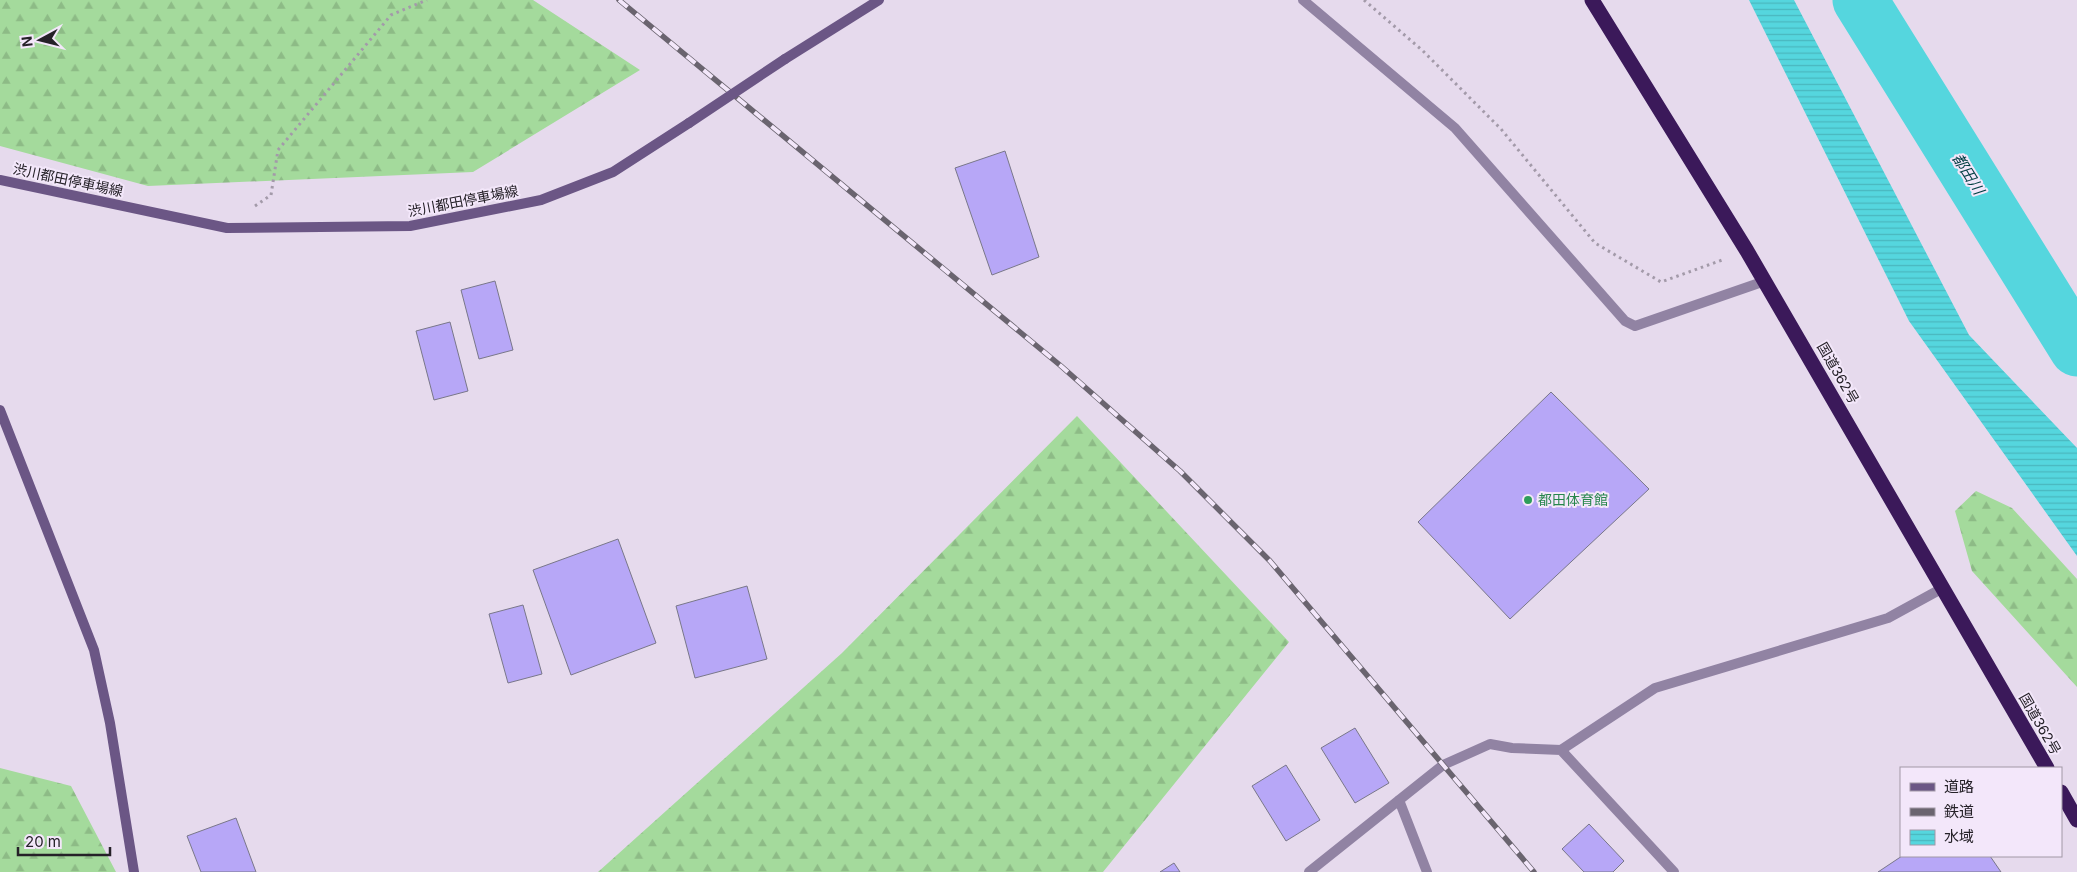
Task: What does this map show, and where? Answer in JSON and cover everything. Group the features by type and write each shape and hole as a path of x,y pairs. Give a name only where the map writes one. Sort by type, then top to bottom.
{"highway":[{"name":"国道362号","path":"1592,0 1747,251 1846,420 1941,589 2046,767"},
{"path":"2062,794 2077,820"}],"main road":[{"name":"渋川都田停車場線","path":"0,180 227,228 410,226 541,200 613,172 785,58 879,0"},
{"path":"0,410 94,650 110,723 134,872"}],"street":[{"path":"1303,0 1456,128 1625,321 1635,326 1764,281"},
{"path":"1309,872 1443,765 1490,744 1512,748 1561,750 1655,688 1888,618 1941,589"},
{"path":"1561,750 1674,872"},
{"path":"1399,800 1427,872"}],"path":[{"path":"227,228 270,195 278,150 391,15 427,0"},
{"path":"1364,0 1423,51 1501,130 1596,243 1661,282 1747,251"}],"green space":[{"path":"0,0 533,0 640,70 473,172 148,186 0,146"},
{"path":"1077,416 1289,642 1103,872 598,872 842,653"},
{"path":"1976,491 2012,508 2077,579 2077,687 1972,571 1955,511"},
{"path":"0,768 71,786 116,872 0,872"}],"water":[{"path":"1749,0 1794,0 1969,335 2077,448 2077,556 1909,321"}],"building":[{"path":"1005,151 1039,257 992,275 955,168"},
{"path":"495,281 513,350 479,359 461,290"},
{"path":"450,322 468,391 434,400 416,331"},
{"path":"1551,392 1649,489 1510,619 1418,522"},
{"path":"618,539 656,643 571,675 533,570"},
{"path":"747,586 767,659 695,678 676,606"},
{"path":"523,605 542,674 508,683 489,614"},
{"path":"1355,728 1389,783 1355,803 1321,748"},
{"path":"1286,765 1320,820 1286,841 1252,786"},
{"path":"236,818 256,872 201,872 187,836"},
{"path":"1589,824 1624,861 1613,872 1584,872 1562,849"},
{"path":"1900,857 1991,857 2001,872 1878,872"},
{"path":"1174,863 1180,872 1160,872"}],"waterway":[{"name":"都田川","path":"1860,0 2077,349"}],"railway":[{"path":"619,0 1061,366 1180,471 1270,561 1534,872"}],"place":[{"name":"都田体育館","path":"1528,500"}]}
